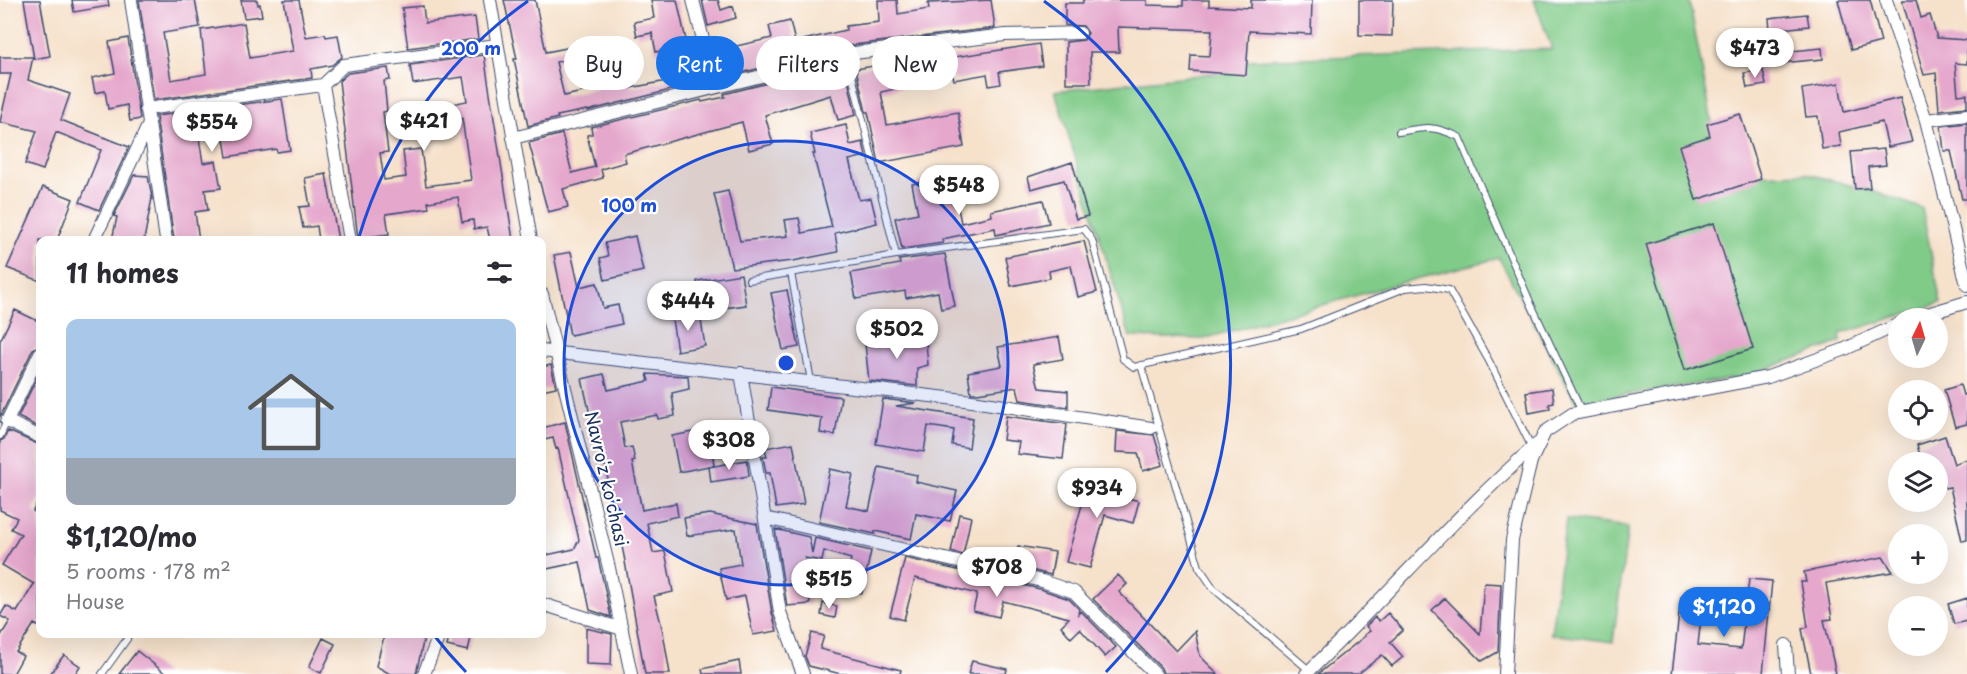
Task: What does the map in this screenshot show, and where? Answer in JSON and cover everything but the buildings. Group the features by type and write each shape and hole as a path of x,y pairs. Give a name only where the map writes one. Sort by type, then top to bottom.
{"street":[{"path":"131,0 165,236"},
{"path":"490,0 530,236"},
{"path":"693,0 702,36"},
{"path":"1886,0 1926,120 1967,285"},
{"path":"860,52 1005,35 1080,33"},
{"path":"146,109 323,85 344,65 497,45"},
{"path":"323,85 349,236"},
{"path":"513,138 703,90"},
{"path":"1926,120 1967,115"},
{"path":"96,236 148,125"},
{"path":"1947,308 1967,302"},
{"name":"Navroʻz koʻchasi","path":"546,310 631,674"},
{"path":"1308,672 1364,618 1496,480 1536,445 1545,432 1572,414 1768,377 1842,350 1888,329"},
{"path":"546,351 965,400 1151,428"},
{"path":"36,361 7,421 36,435"},
{"path":"741,374 780,612 803,674"},
{"path":"1505,674 1512,540 1536,445"},
{"path":"765,518 1042,581 1074,592 1155,674"},
{"path":"546,605 622,629"},
{"path":"424,674 438,638"},
{"path":"1786,645 1788,674"}],"lane":[{"path":"856,90 896,255"},
{"path":"1399,132 1426,127 1441,128 1460,137 1531,304 1582,412"},
{"path":"749,280 896,255 1084,229 1092,240 1123,359 1134,367 1301,329 1405,288 1426,286 1449,290 1536,445"},
{"path":"791,273 811,381"},
{"path":"1141,365 1198,567 1214,589 1308,672"},
{"path":"0,436 7,421"},
{"path":"102,674 127,639"}],"green space":[{"path":"1534,0 1689,0 1722,176 1805,173 1872,191 1922,208 1941,303 1925,308 1888,308 1888,319 1840,334 1841,342 1744,377 1576,402 1499,258 1404,282 1203,339 1130,337 1055,91 1243,70 1248,60 1552,49"},
{"path":"1566,519 1628,527 1613,642 1551,634"}]}
